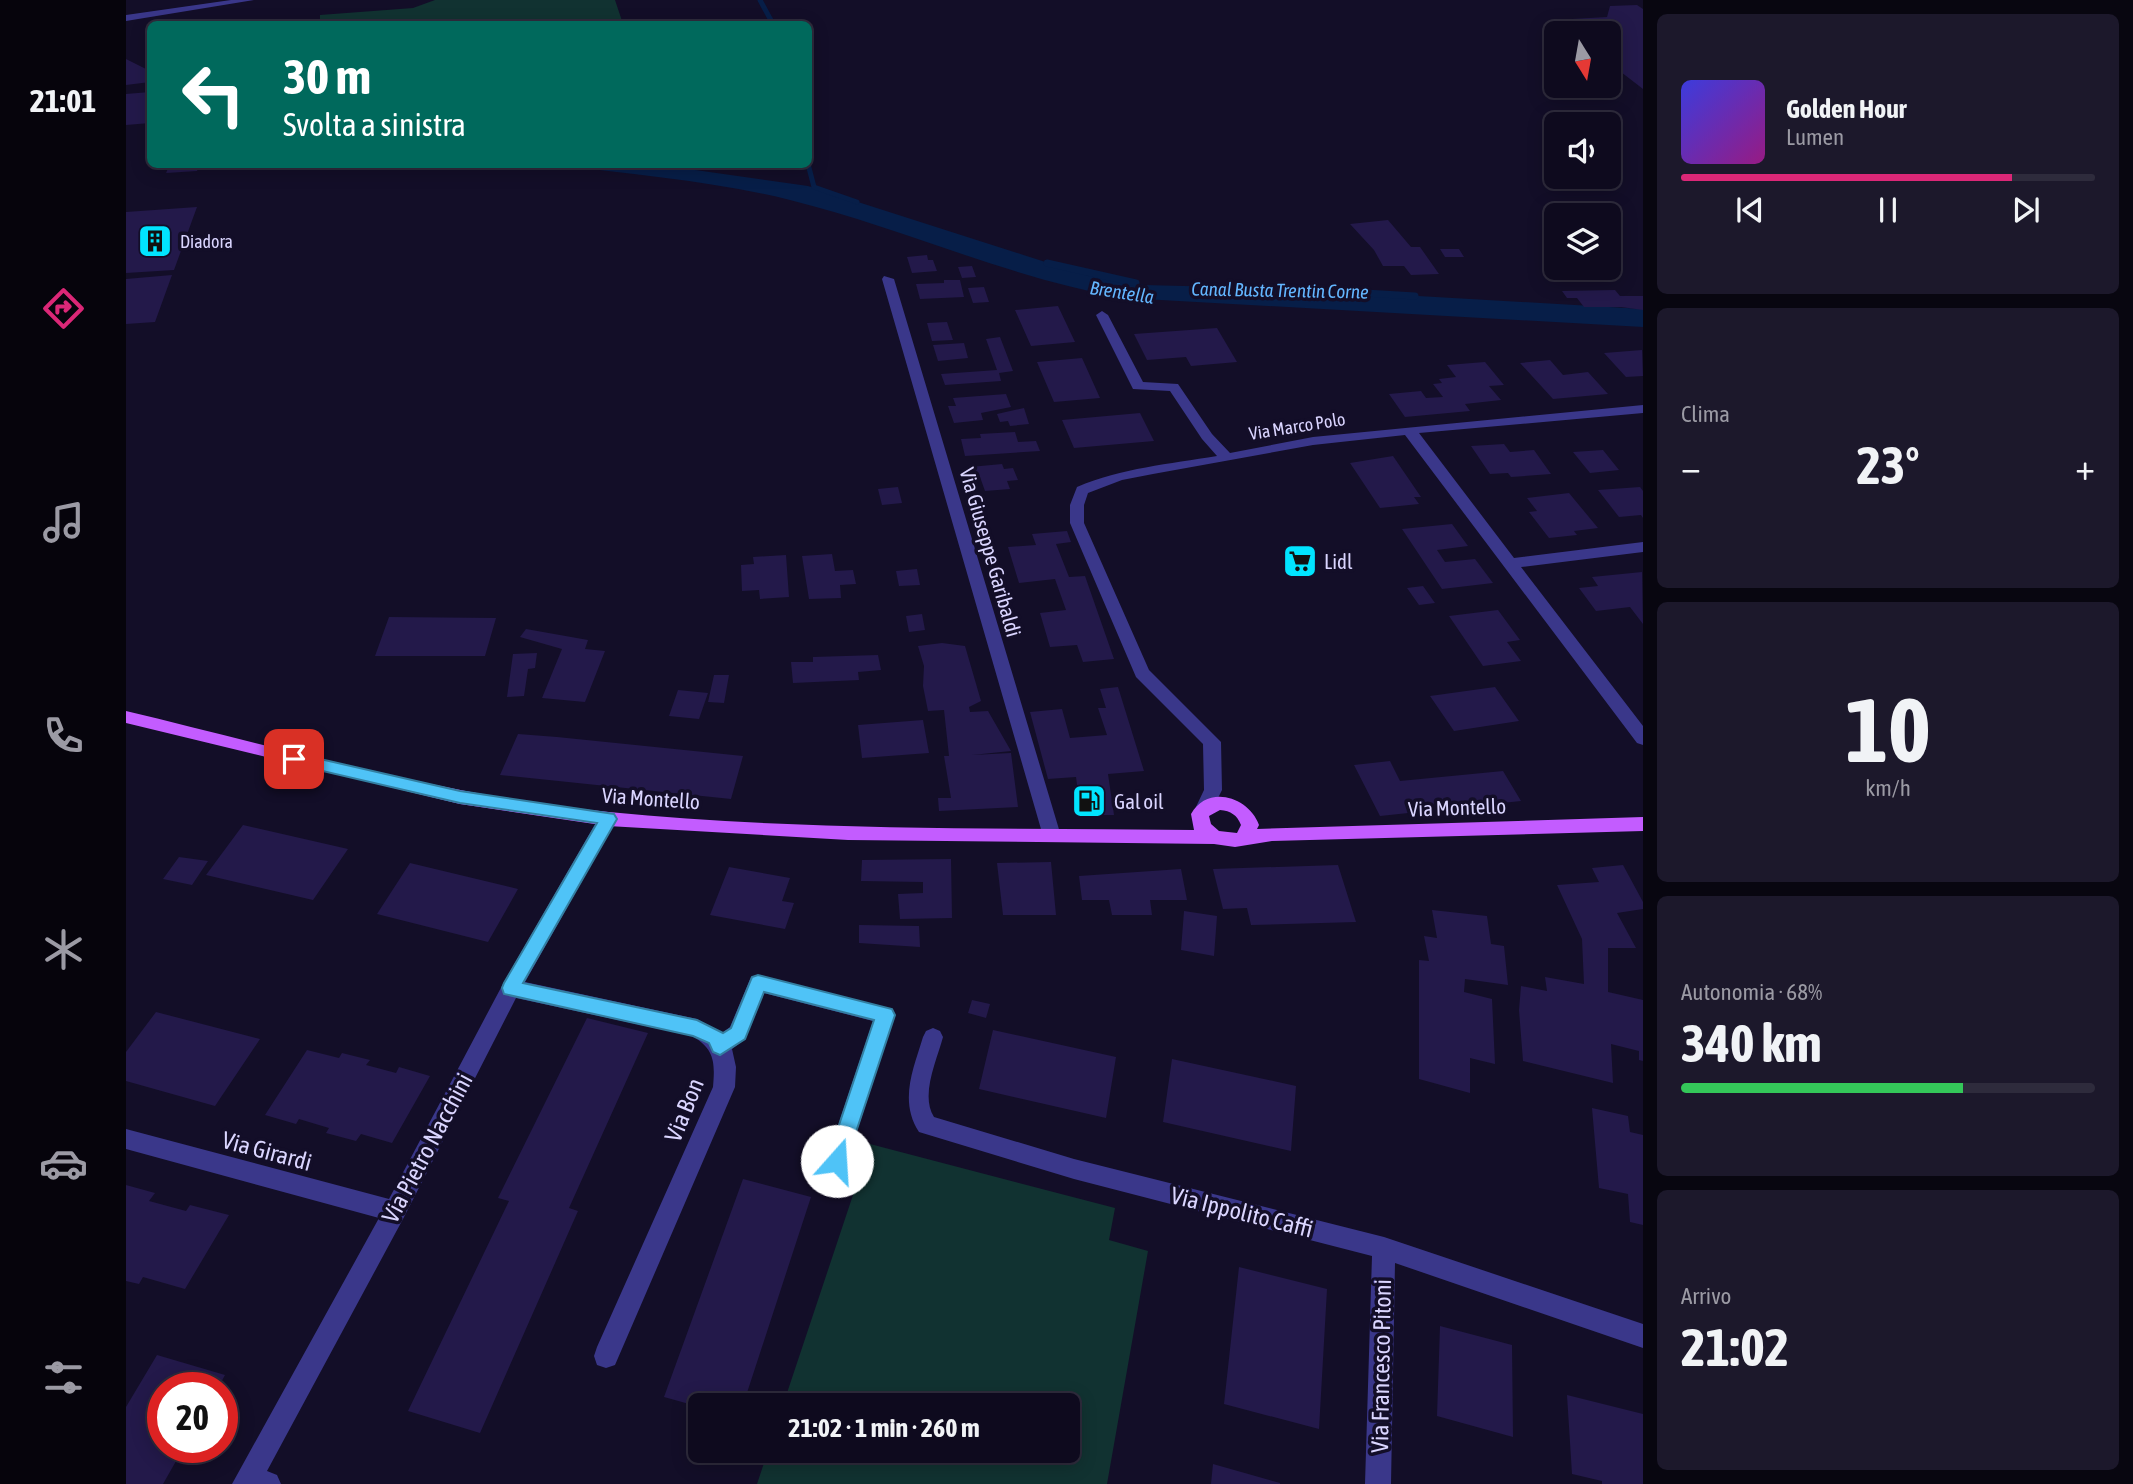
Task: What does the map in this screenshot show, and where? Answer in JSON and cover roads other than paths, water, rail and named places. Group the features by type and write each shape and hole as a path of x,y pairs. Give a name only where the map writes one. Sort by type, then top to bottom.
{"main road":[{"name":"Via Montello","path":"126,718 460,797 608,819 848,833 1184,837 1207,825 1217,803 1233,805"},
{"path":"1233,805 1245,813 1247,831"},
{"name":"Via Montello","path":"1207,825 1235,840 1247,831 1272,834 1643,824"}],"street":[{"path":"126,18 139,11 192,0"},
{"path":"139,11 250,0"},
{"name":"Via Giuseppe Garibaldi","path":"888,279 1052,836"},
{"name":"Via Marco Polo","path":"1102,314 1134,382 1146,388 1173,387 1207,436 1227,458 1313,441 1643,409"},
{"path":"1409,430 1643,738"},
{"path":"1207,825 1213,790 1212,742 1142,673 1077,523 1077,505 1082,490 1104,480 1131,472 1227,458"},
{"path":"1509,564 1643,547"},
{"path":"1213,790 1233,805"},
{"name":"Via Pietro Nacchini","path":"254,1482 511,988 608,819"},
{"path":"511,988 697,1028 715,1038 720,1046 738,1033 758,983 886,1015 829,1185"},
{"name":"Via Ippolito Caffi","path":"933,1037 918,1106 920,1119 927,1125 1074,1169 1384,1248 1643,1336"},
{"name":"Via Bon","path":"606,1356 724,1087 725,1055 720,1046"},
{"name":"Via Girardi","path":"126,1139 234,1170 395,1210"},
{"name":"Via Francesco Pitoni","path":"1378,1484 1384,1248"}],"water":[{"name":"Brentella","path":"583,168 681,168 808,186 1086,275 1144,285 1298,289 1643,309 1643,327 1125,298 1040,279 832,211 761,193"}],"waterway":[{"name":"Canal Busta Trentin Corne","path":"760,0 771,21"},
{"name":"Canal Busta Trentin Corne","path":"809,168 814,187 857,202"},
{"name":"Canal Busta Trentin Corne","path":"1047,263 1136,283"},
{"name":"Canal Busta Trentin Corne","path":"1332,291 1415,296"}],"place":[{"name":"Diadora","path":"155,241"},
{"name":"Lidl","path":"1300,561"},
{"name":"Gal oil","path":"1089,801"}]}
